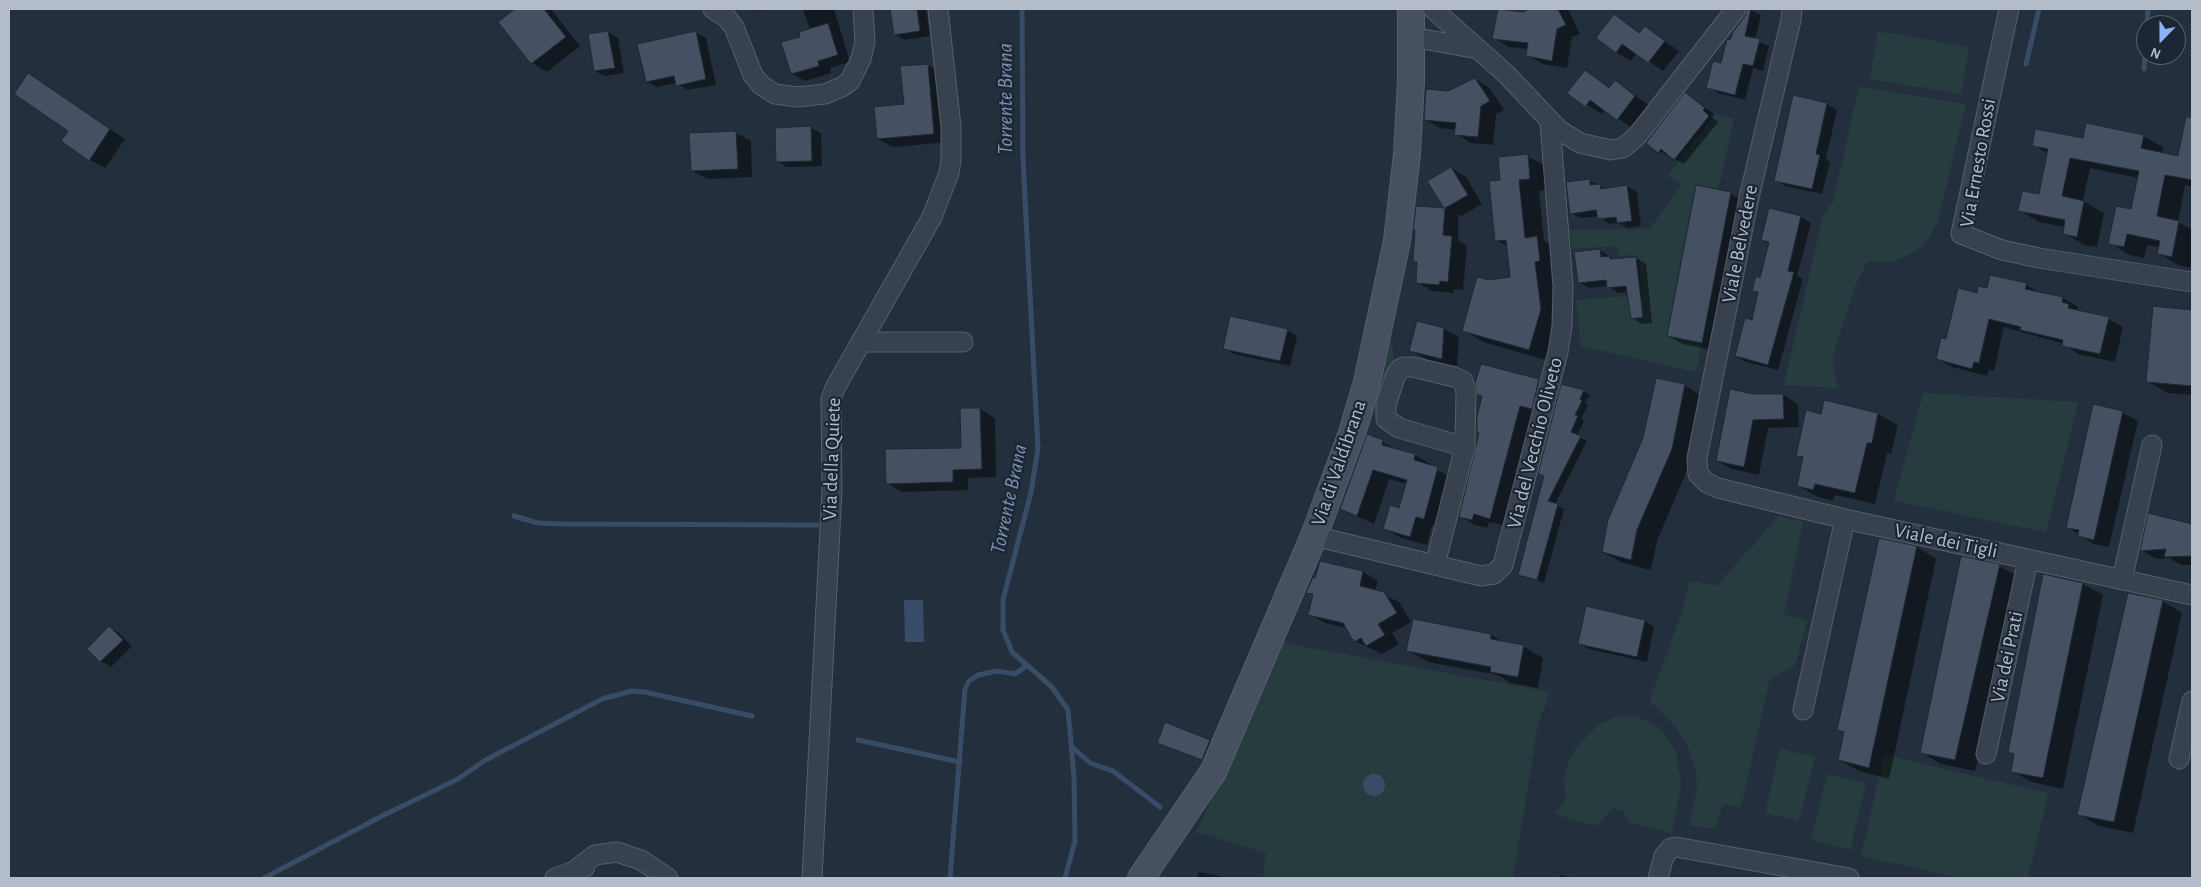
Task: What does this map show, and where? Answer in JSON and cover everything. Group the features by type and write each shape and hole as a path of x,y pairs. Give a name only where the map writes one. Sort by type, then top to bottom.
{"street":[{"path":"713,9 727,18 734,27 753,75 761,85 775,94 798,97 825,94 842,87 850,81 856,72 865,42 863,9"},
{"name":"Via della Quiete","path":"812,878 832,490 831,406 835,388 932,217 948,173 951,160 951,126 938,9"},
{"name":"Via di Valdibrana","path":"1141,878 1213,772 1314,536 1337,477 1362,399 1389,282 1404,190 1412,37 1411,9"},
{"path":"1433,9 1480,49 1520,88 1550,123 1580,143 1603,149 1623,148 1642,130 1736,9"},
{"name":"Viale Belvedere","path":"1702,479 1696,469 1697,458 1750,193 1792,20 1792,9"},
{"name":"Via Ernesto Rossi","path":"2009,9 1961,234 2002,250 2039,258 2192,282"},
{"path":"1412,37 1480,49"},
{"name":"Via del Vecchio Oliveto","path":"1314,536 1487,577 1499,571 1506,559 1558,352 1562,326 1563,286 1550,123"},
{"path":"861,342 963,342"},
{"path":"1435,566 1465,447 1467,396 1463,381 1454,377 1413,367 1400,369 1395,377 1386,405 1386,419 1399,428 1465,447"},
{"path":"2122,580 2152,445"},
{"name":"Viale dei Tigli","path":"1702,479 1718,488 1845,519 2192,595"},
{"path":"1803,710 1845,519"},
{"name":"Via dei Prati","path":"1986,754 2028,560"},
{"path":"2179,759 2192,701"},
{"path":"1658,878 1662,861 1668,851 1671,848 1681,847 1849,878"},
{"path":"574,871 595,855 617,852 641,860 668,878"},
{"path":"555,878 594,863 626,867 656,878"}],"green space":[{"path":"1878,31 1969,47 1961,94 1870,79"},
{"path":"1859,87 1966,104 1938,220 1930,237 1916,251 1895,261 1867,262 1856,285 1833,355 1834,372 1839,388 1784,385 1823,216 1833,201"},
{"path":"1715,114 1734,119 1718,190 1695,185 1667,336 1702,343 1696,372 1581,346 1576,300 1642,295 1638,255 1618,256 1617,246 1572,249 1569,230 1650,229 1681,185 1668,175"},
{"path":"1388,318 1395,366 1380,391 1370,428 1358,423"},
{"path":"1923,393 2078,402 2046,532 1894,501"},
{"path":"1778,516 1803,522 1784,614 1807,621 1797,660 1793,667 1776,675 1769,682 1741,807 1723,805 1714,829 1689,825 1697,788 1696,770 1687,746 1674,725 1650,701 1652,693 1679,621 1690,581 1717,586"},
{"path":"1279,642 1550,692 1538,724 1513,878 1263,878 1266,853 1196,832 1245,732"},
{"path":"1626,715 1635,716 1656,725 1667,737 1677,755 1681,785 1672,833 1630,823 1624,812 1613,808 1599,824 1592,826 1555,814 1566,799 1564,781 1566,768 1575,749 1597,726 1613,718"},
{"path":"1780,749 1815,757 1799,821 1765,813"},
{"path":"1884,755 2048,793 2028,878 1959,878 1861,856"},
{"path":"1827,774 1866,783 1850,850 1811,840"}],"water":[{"path":"904,600 923,600 924,642 905,642"},
{"path":"1374,774 1382,777 1385,785 1382,793 1374,796 1366,793 1363,785 1366,777"}],"building":[{"path":"515,9 544,9 566,37 531,64 498,22"},
{"path":"890,9 917,9 920,31 894,35"},
{"path":"1498,9 1523,12 1529,9 1558,9 1566,25 1557,29 1552,61 1526,56 1528,43 1492,39"},
{"path":"1747,9 1751,9 1745,36 1760,39 1753,66 1743,64 1735,95 1706,88 1713,61 1721,63 1727,39 1730,40 1733,32 1745,16"},
{"path":"1614,14 1639,33 1645,26 1665,41 1648,63 1622,44 1616,53 1596,38"},
{"path":"828,23 838,55 818,61 819,66 791,74 781,42 800,37 799,32"},
{"path":"608,31 615,68 594,71 588,34"},
{"path":"696,31 706,79 676,86 674,76 646,82 637,44"},
{"path":"928,64 934,134 877,139 874,107 904,104 900,66"},
{"path":"1585,70 1609,88 1615,80 1635,96 1617,120 1590,100 1585,107 1567,93"},
{"path":"28,73 110,129 89,161 61,141 68,131 14,94"},
{"path":"1475,78 1490,101 1481,106 1478,137 1454,135 1456,123 1424,120 1426,89 1448,91"},
{"path":"1685,92 1705,108 1703,110 1709,116 1674,160 1661,149 1658,153 1646,143"},
{"path":"1793,95 1827,103 1816,154 1820,155 1812,189 1774,181"},
{"path":"2186,117 2192,117 2192,180 2165,175 2157,216 2179,221 2172,257 2157,254 2160,241 2127,234 2124,247 2108,244 2116,206 2131,209 2139,171 2070,158 2062,196 2084,201 2077,237 2063,234 2065,220 2018,211 2022,191 2039,194 2048,149 2032,146 2035,129 2083,138 2086,123 2144,135 2141,148 2178,156"},
{"path":"811,126 812,161 776,162 775,128"},
{"path":"736,131 738,169 691,171 689,133"},
{"path":"1528,154 1530,179 1519,180 1525,238 1537,236 1540,261 1535,262 1541,309 1529,350 1462,331 1477,277 1488,280 1510,277 1506,240 1495,241 1489,181 1500,180 1498,157"},
{"path":"1451,167 1468,195 1445,208 1443,235 1452,236 1448,282 1440,281 1439,285 1416,283 1417,262 1413,261 1415,230 1413,230 1416,206 1444,208 1427,181"},
{"path":"1590,179 1590,185 1600,184 1601,189 1627,185 1632,221 1617,223 1616,217 1598,219 1596,210 1570,214 1566,182"},
{"path":"1696,185 1731,192 1702,343 1667,336"},
{"path":"1769,208 1801,216 1788,271 1794,272 1768,365 1735,356 1745,318 1752,320 1758,292 1752,291 1756,276 1760,278 1769,242 1761,240"},
{"path":"1600,249 1601,257 1610,256 1610,259 1636,257 1643,317 1631,319 1626,286 1607,288 1606,280 1578,283 1574,252"},
{"path":"1990,275 2027,283 2025,289 2063,297 2062,302 2069,304 2068,308 2109,317 2100,354 2062,346 2063,340 2020,330 2021,327 1989,319 1979,363 1974,362 1972,369 1936,359 1941,338 1946,339 1958,288 1977,293 1978,286 1987,288"},
{"path":"2153,306 2192,310 2192,386 2146,382"},
{"path":"1230,316 1288,329 1280,361 1223,349"},
{"path":"1417,321 1444,328 1442,359 1409,351"},
{"path":"1481,364 1539,379 1532,409 1520,406 1490,519 1474,514 1472,520 1459,517 1479,433 1477,432 1477,417 1482,396 1477,395 1475,383"},
{"path":"1656,378 1685,384 1672,449 1637,530 1631,560 1602,552 1608,520 1643,438"},
{"path":"1561,384 1584,390 1580,399 1582,401 1575,415 1578,416 1571,432 1581,436 1548,501 1558,504 1537,580 1518,575 1544,476 1538,474"},
{"path":"1730,389 1753,394 1783,394 1784,419 1753,420 1744,467 1716,461"},
{"path":"1824,400 1878,413 1872,443 1867,443 1855,493 1815,484 1813,490 1797,486 1803,457 1796,456 1806,410 1821,414"},
{"path":"2093,404 2123,411 2094,540 2078,536 2079,530 2066,528"},
{"path":"960,408 980,408 982,469 953,470 953,482 886,484 885,449 961,448"},
{"path":"1367,434 1383,440 1382,445 1415,454 1414,460 1438,467 1424,519 1416,517 1410,537 1383,529 1390,505 1399,508 1407,480 1373,470 1357,516 1340,509"},
{"path":"2148,513 2192,524 2192,556 2164,557 2166,549 2140,551"},
{"path":"1879,538 1917,546 1869,768 1838,760 1844,732 1837,730"},
{"path":"1961,556 2000,564 1955,760 1920,753"},
{"path":"1320,561 1363,571 1360,586 1384,592 1397,613 1378,624 1385,635 1366,646 1361,638 1354,642 1343,623 1308,615 1313,594 1306,593 1313,577 1315,578"},
{"path":"2043,574 2083,583 2043,778 2011,772 2014,754 2008,752"},
{"path":"2128,593 2163,600 2114,822 2077,815"},
{"path":"1586,606 1645,620 1637,657 1578,644"},
{"path":"1413,619 1491,634 1491,639 1524,645 1518,677 1490,672 1491,667 1406,651"},
{"path":"109,626 123,640 100,662 87,649"},
{"path":"1165,722 1210,740 1202,760 1157,743"}],"waterway":[{"name":"Torrente Brana","path":"1022,9 1023,159 1038,449 1031,492 1003,600 1003,630 1012,652 1052,687 1068,710 1074,776 1075,841 1065,878"},
{"path":"2026,64 2039,9"},
{"path":"2148,9 2148,15"},
{"path":"2144,65 2144,69"},
{"path":"514,516 538,523 563,524 817,525"},
{"path":"950,878 965,689 969,681 978,675 997,671 1015,674 1026,666"},
{"path":"264,878 384,815 458,779 484,761 602,699 632,691 645,692 752,716"},
{"path":"858,740 960,762"},
{"path":"1071,746 1090,763 1113,771 1160,807"}]}
